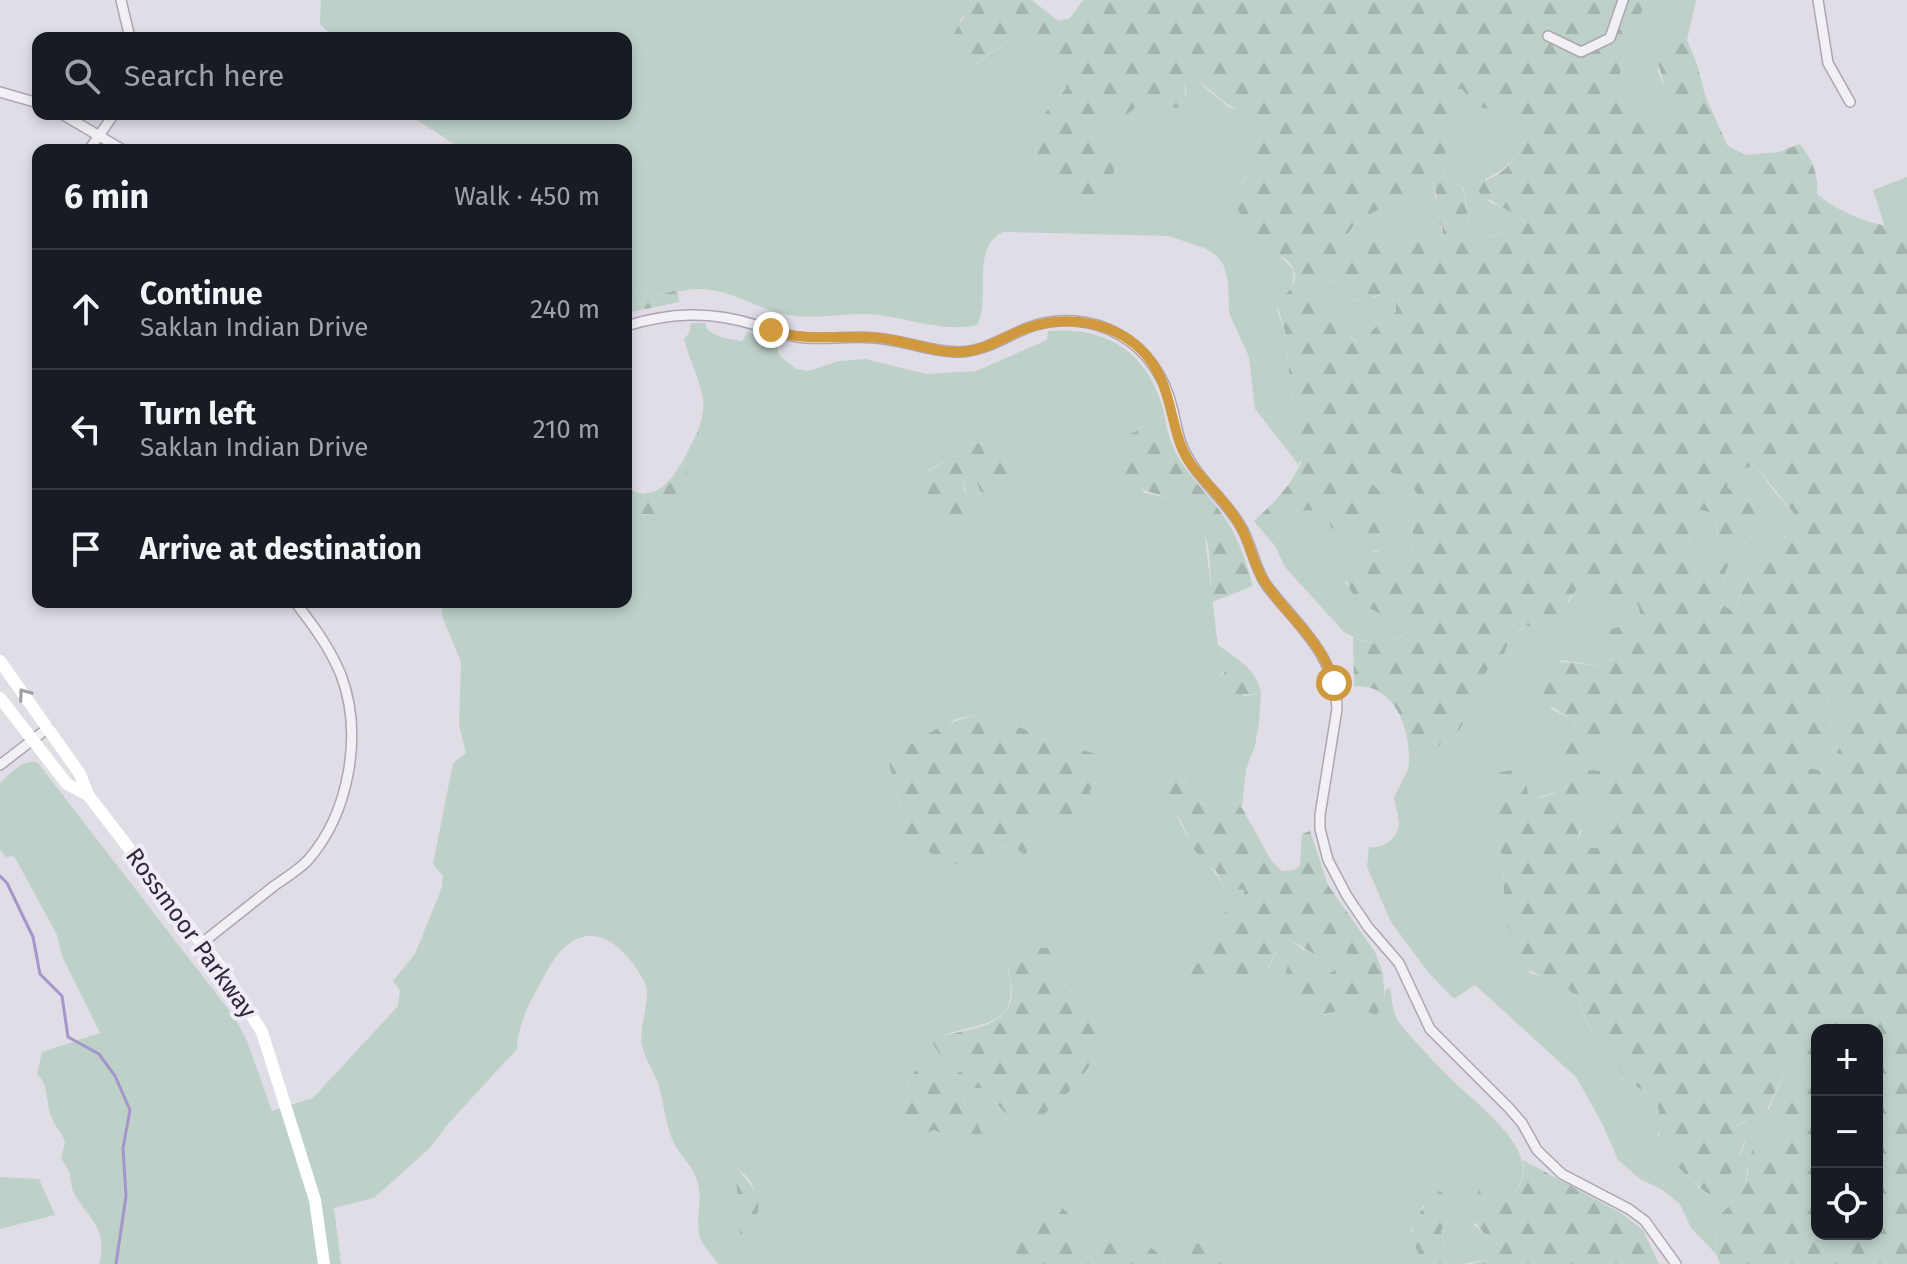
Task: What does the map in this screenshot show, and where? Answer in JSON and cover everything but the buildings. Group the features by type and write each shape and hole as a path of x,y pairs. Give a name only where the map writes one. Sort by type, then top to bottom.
{"street":[{"path":"121,0 129,32"},
{"path":"1548,36 1581,52 1600,43 1610,38 1623,0"},
{"path":"1818,0 1828,63 1850,102"},
{"path":"0,92 32,101"},
{"path":"73,120 113,144"},
{"path":"93,144 110,120"},
{"path":"632,324 662,316 724,316 798,338 875,338 939,351 960,352 991,346 1027,328 1065,320 1106,329 1139,349 1167,390 1178,437 1191,464 1241,526 1265,583 1316,642 1329,666 1337,709 1320,815 1321,839 1332,871 1368,927 1399,963 1430,1029 1509,1108 1550,1165 1645,1221 1676,1264"},
{"path":"202,943 307,861 329,827 341,797 351,760 351,719 341,675 321,635 300,608"},
{"name":"Rossmoor Parkway","path":"0,661 80,774 88,795 249,1009 272,1057 315,1200 324,1264"},
{"name":"Rossmoor Parkway","path":"0,698 67,784 88,795"},
{"path":"0,765 48,728"}],"green space":[{"path":"321,0 971,0 969,10 960,20 973,66 1021,32 1045,47 1065,69 1068,77 1066,86 1033,125 1037,164 1048,173 1093,141 1101,121 1109,117 1121,118 1150,96 1169,109 1187,94 1183,81 1188,77 1196,80 1230,108 1255,114 1255,167 1241,182 1256,232 1294,270 1292,288 1277,310 1285,331 1294,424 1306,441 1305,455 1298,464 1255,409 1249,357 1229,313 1224,266 1216,255 1204,248 1169,236 1003,232 987,250 983,301 977,325 963,327 935,326 868,314 788,315 705,289 658,295 632,293 632,144 454,144 417,120 632,120 632,32 328,32 320,24"},
{"path":"971,0 1032,0 1058,21 1070,18 1083,0 1647,0 1627,43 1620,73 1636,104 1671,124 1653,41 1671,34 1687,40 1705,95 1727,145 1745,155 1779,152 1800,144 1814,168 1817,194 1859,218 1907,229 1907,1264 1720,1264 1716,1254 1715,1220 1735,1200 1746,1183 1752,1150 1782,1129 1786,1098 1811,1069 1807,1054 1796,1055 1785,1071 1761,1123 1745,1121 1734,1128 1746,1139 1723,1192 1712,1196 1688,1177 1665,1150 1659,1133 1659,1112 1654,1096 1624,1080 1618,1065 1594,1034 1573,993 1519,962 1519,944 1507,925 1504,908 1503,858 1488,815 1492,783 1499,773 1515,769 1525,776 1529,800 1564,789 1567,772 1558,760 1558,752 1576,727 1571,719 1531,694 1529,682 1553,663 1601,666 1615,658 1596,644 1590,633 1628,625 1641,618 1638,605 1602,600 1588,590 1577,589 1568,601 1567,621 1554,627 1524,626 1509,640 1503,657 1488,669 1476,688 1470,714 1459,730 1431,752 1409,760 1402,721 1389,699 1368,687 1354,687 1353,637 1375,643 1388,642 1408,633 1405,623 1373,610 1356,598 1346,579 1345,567 1371,552 1411,554 1412,520 1418,495 1400,475 1375,473 1371,483 1386,505 1383,533 1346,534 1331,528 1325,511 1292,510 1280,517 1275,546 1254,521 1295,475 1306,441 1294,424 1285,331 1276,301 1291,289 1294,270 1261,239 1234,204 1234,191 1255,167 1246,143 1254,133 1255,114 1235,109 1188,77 1183,81 1188,105 1169,109 1150,96 1121,119 1101,121 1093,141 1110,157 1114,172 1112,180 1092,204 1073,198 1037,164 1033,125 1053,105 1067,82 1067,73 1056,56 1021,32 972,66 954,50 954,34","holes":["1462,89 1475,104 1483,108 1503,107 1524,141 1510,164 1484,182 1478,191 1526,223 1513,230 1500,235 1471,235 1462,187 1450,183 1443,173 1445,154 1458,118 1448,91","1417,181 1433,183 1437,197 1426,213 1442,226 1443,239 1430,246 1396,238 1363,246 1347,236 1357,220 1398,201","1332,280 1366,305 1374,296 1384,294 1396,301 1396,312 1377,325 1363,342 1351,339 1344,319 1320,292 1321,282","1755,465 1796,516 1789,535 1768,550 1754,567 1733,611 1723,605 1726,570 1756,530 1756,507 1727,487 1738,471","1700,510 1713,513 1718,539 1710,564 1695,574 1690,549 1690,533","1825,682 1846,698 1849,720 1831,766 1818,770 1808,768 1805,754 1832,726","1600,736 1606,739 1624,737 1626,760 1619,772 1590,770 1582,761 1583,750 1594,746","1592,798 1603,803 1617,825 1598,848 1583,848 1577,841 1580,831 1590,828 1584,803"]},
{"path":"1647,0 1696,0 1687,40 1671,34 1658,71 1670,101 1671,124 1636,104 1620,73 1627,43"},
{"path":"1462,89 1487,109 1503,107 1524,141 1509,164 1485,179 1489,202 1512,210 1526,224 1499,234 1471,235 1463,187 1450,183 1443,173 1445,154 1458,118 1448,91"},
{"path":"1907,177 1907,229 1885,227 1873,190"},
{"path":"1417,181 1433,183 1443,239 1430,246 1396,238 1363,246 1347,237 1357,220 1397,201"},
{"path":"1331,280 1344,287 1358,302 1384,294 1396,301 1397,312 1377,325 1363,342 1351,339 1344,319 1320,292 1320,282"},
{"path":"678,290 679,302 632,312 632,293 659,295"},
{"path":"691,323 706,323 706,328 723,338 742,341 748,332 779,343 777,349 781,357 796,369 808,371 839,361 865,359 927,374 976,371 1047,340 1048,331 1071,331 1109,340 1138,361 1159,395 1165,417 1152,416 1145,426 1128,436 1121,467 1145,493 1169,498 1184,506 1196,515 1204,527 1218,645 1228,668 1220,676 1244,696 1261,694 1255,746 1246,769 1242,808 1233,803 1208,807 1199,800 1185,779 1173,811 1224,888 1245,890 1239,903 1226,911 1201,960 1183,976 1188,994 1203,989 1229,972 1247,976 1268,969 1280,944 1290,940 1304,950 1347,945 1346,962 1326,976 1298,960 1284,990 1298,1005 1324,1015 1385,1004 1385,990 1390,988 1400,1024 1512,1139 1523,1168 1515,1191 1508,1198 1487,1204 1479,1191 1474,1225 1497,1244 1488,1259 1463,1264 1445,1249 1441,1231 1451,1214 1423,1206 1411,1230 1423,1264 1247,1264 1240,1258 1198,1243 1193,1258 1208,1264 1165,1264 1163,1259 1100,1249 1088,1264 1068,1213 1036,1219 1022,1230 1017,1256 1025,1264 750,1264 748,1237 757,1216 757,1204 749,1179 736,1166 743,1264 718,1264 700,1238 697,1180 672,1139 657,1080 642,1046 647,995 644,981 634,964 610,942 584,936 559,953 547,971 523,1018 517,1049 430,1148 374,1198 334,1208 341,1264 99,1264 100,1236 73,1191 61,1158 65,1142 53,1121 46,1089 37,1074 42,1052 100,1033 62,956 57,935 14,856 6,857 0,850 0,783 22,764 38,763 235,1018 247,1041 272,1111 313,1098 398,1006 400,990 393,981 415,954 442,887 443,876 433,864 453,763 466,753 459,724 461,662 442,616 442,608 632,608 632,512 659,513 695,440 703,410 699,383 684,339","holes":["968,442 998,445 974,477 962,476 966,492 945,526 927,502 927,471 955,456","985,713 1099,756 1102,775 1090,790 1084,820 1041,824 1025,854 1014,847 992,846 981,861 896,816 900,807 889,762 956,719","1061,961 1060,979 1096,1023 1011,1119 982,1088 968,1088 963,1101 977,1122 970,1146 933,1130 919,1136 906,1135 901,1100 916,1071 927,1079 949,1077 964,1070 966,1057 941,1054 932,1041 991,1022 1001,1015 1008,1005 1011,990 1008,969"]},
{"path":"1152,416 1165,417 1182,464 1231,528 1253,586 1212,602 1209,553 1202,526 1182,505 1138,487 1122,475 1127,436 1145,426"},
{"path":"704,420 681,486 666,508 649,515 632,512 632,488 637,493 656,491 673,475"},
{"path":"967,442 998,445 1011,453 1010,465 991,494 981,492 974,477 962,476 967,506 958,522 945,526 929,509 925,488 927,472 955,456"},
{"path":"1755,465 1796,516 1789,535 1769,550 1754,567 1733,611 1723,605 1724,580 1734,556 1756,530 1756,507 1727,487 1738,471"},
{"path":"1390,470 1407,479 1418,495 1412,520 1411,554 1394,557 1374,550 1345,582 1371,608 1405,622 1408,633 1381,645 1344,632 1285,567 1275,546 1280,517 1292,510 1326,511 1371,483 1374,473"},
{"path":"1700,510 1713,513 1718,539 1710,564 1695,574 1690,533"},
{"path":"1577,589 1588,590 1602,600 1638,605 1641,618 1628,625 1590,633 1596,644 1616,657 1601,666 1561,660 1551,709 1571,719 1576,728 1558,752 1558,760 1567,772 1564,789 1488,815 1503,858 1507,925 1519,944 1530,973 1570,990 1590,1028 1614,1059 1624,1080 1654,1096 1662,1115 1658,1135 1678,1166 1700,1189 1728,1168 1739,1155 1746,1139 1734,1128 1769,1109 1785,1071 1796,1055 1807,1054 1811,1069 1786,1098 1782,1129 1747,1170 1746,1183 1735,1200 1715,1220 1716,1254 1691,1228 1680,1204 1661,1189 1640,1179 1618,1160 1602,1123 1576,1077 1475,985 1454,999 1428,972 1391,922 1367,867 1369,847 1384,845 1398,829 1394,797 1408,770 1409,760 1431,752 1470,714 1476,688 1488,669 1503,657 1509,640 1525,626 1554,627"},
{"path":"1218,645 1251,671 1261,694 1233,695 1220,690 1216,683 1228,668"},
{"path":"1825,682 1846,698 1849,719 1847,731 1831,766 1818,770 1808,768 1805,754 1832,726"},
{"path":"985,713 1056,742 1099,755 1102,775 1090,790 1093,810 1084,820 1041,824 1025,855 1014,847 992,846 981,861 969,868 932,853 898,832 896,816 900,806 889,763 933,731"},
{"path":"1600,735 1606,739 1624,737 1626,760 1619,772 1590,770 1582,761 1583,750"},
{"path":"1180,776 1208,807 1234,803 1242,808 1271,860 1282,871 1294,870 1300,865 1302,834 1310,831 1328,885 1375,952 1383,973 1385,1004 1376,1015 1350,1010 1308,1015 1283,989 1288,964 1298,960 1326,976 1346,962 1347,946 1342,945 1328,958 1318,956 1290,940 1280,944 1260,982 1229,972 1203,989 1188,994 1182,989 1183,976 1201,960 1226,911 1239,903 1245,890 1224,888 1216,871 1193,848 1166,798 1171,785"},
{"path":"1592,798 1603,803 1617,825 1599,848 1583,848 1577,841 1589,815 1583,803"},
{"path":"1037,947 1056,949 1061,961 1060,979 1097,1023 1097,1051 1089,1066 1067,1094 1031,1123 1011,1119 982,1088 968,1088 963,1101 984,1140 969,1146 934,1130 919,1136 905,1135 901,1117 887,1098 906,1089 915,1070 927,1079 949,1077 964,1070 965,1057 940,1054 931,1041 986,1025 1005,1012 1012,998 1010,959"},
{"path":"1523,1160 1621,1213 1643,1230 1659,1264 1471,1264 1488,1259 1497,1244 1475,1223 1466,1194 1473,1186 1487,1204 1510,1195 1523,1177"},
{"path":"735,1165 757,1196 758,1212 748,1237 750,1264 743,1264"},
{"path":"0,1177 39,1179 55,1215 0,1229"},
{"path":"1439,1191 1450,1198 1451,1214 1441,1231 1445,1249 1463,1264 1423,1264 1414,1243 1413,1226 1424,1207"},
{"path":"1059,1205 1068,1213 1088,1263 1100,1249 1119,1238 1152,1248 1165,1264 1025,1264 1017,1256 1014,1242 1034,1219"},
{"path":"1198,1243 1241,1258 1247,1264 1208,1264 1193,1258 1189,1248"}],"waterway":[{"path":"0,876 7,883 33,937 40,974 62,996 68,1037 99,1054 115,1076 130,1110 123,1148 126,1196 116,1264"}],"route":[{"path":"771,330 798,338 875,338 939,351 960,352 991,346 1027,328 1053,321 1078,321 1118,334 1146,356 1158,373 1167,390 1178,437 1191,464 1241,526 1265,583 1316,642 1334,683"}]}
